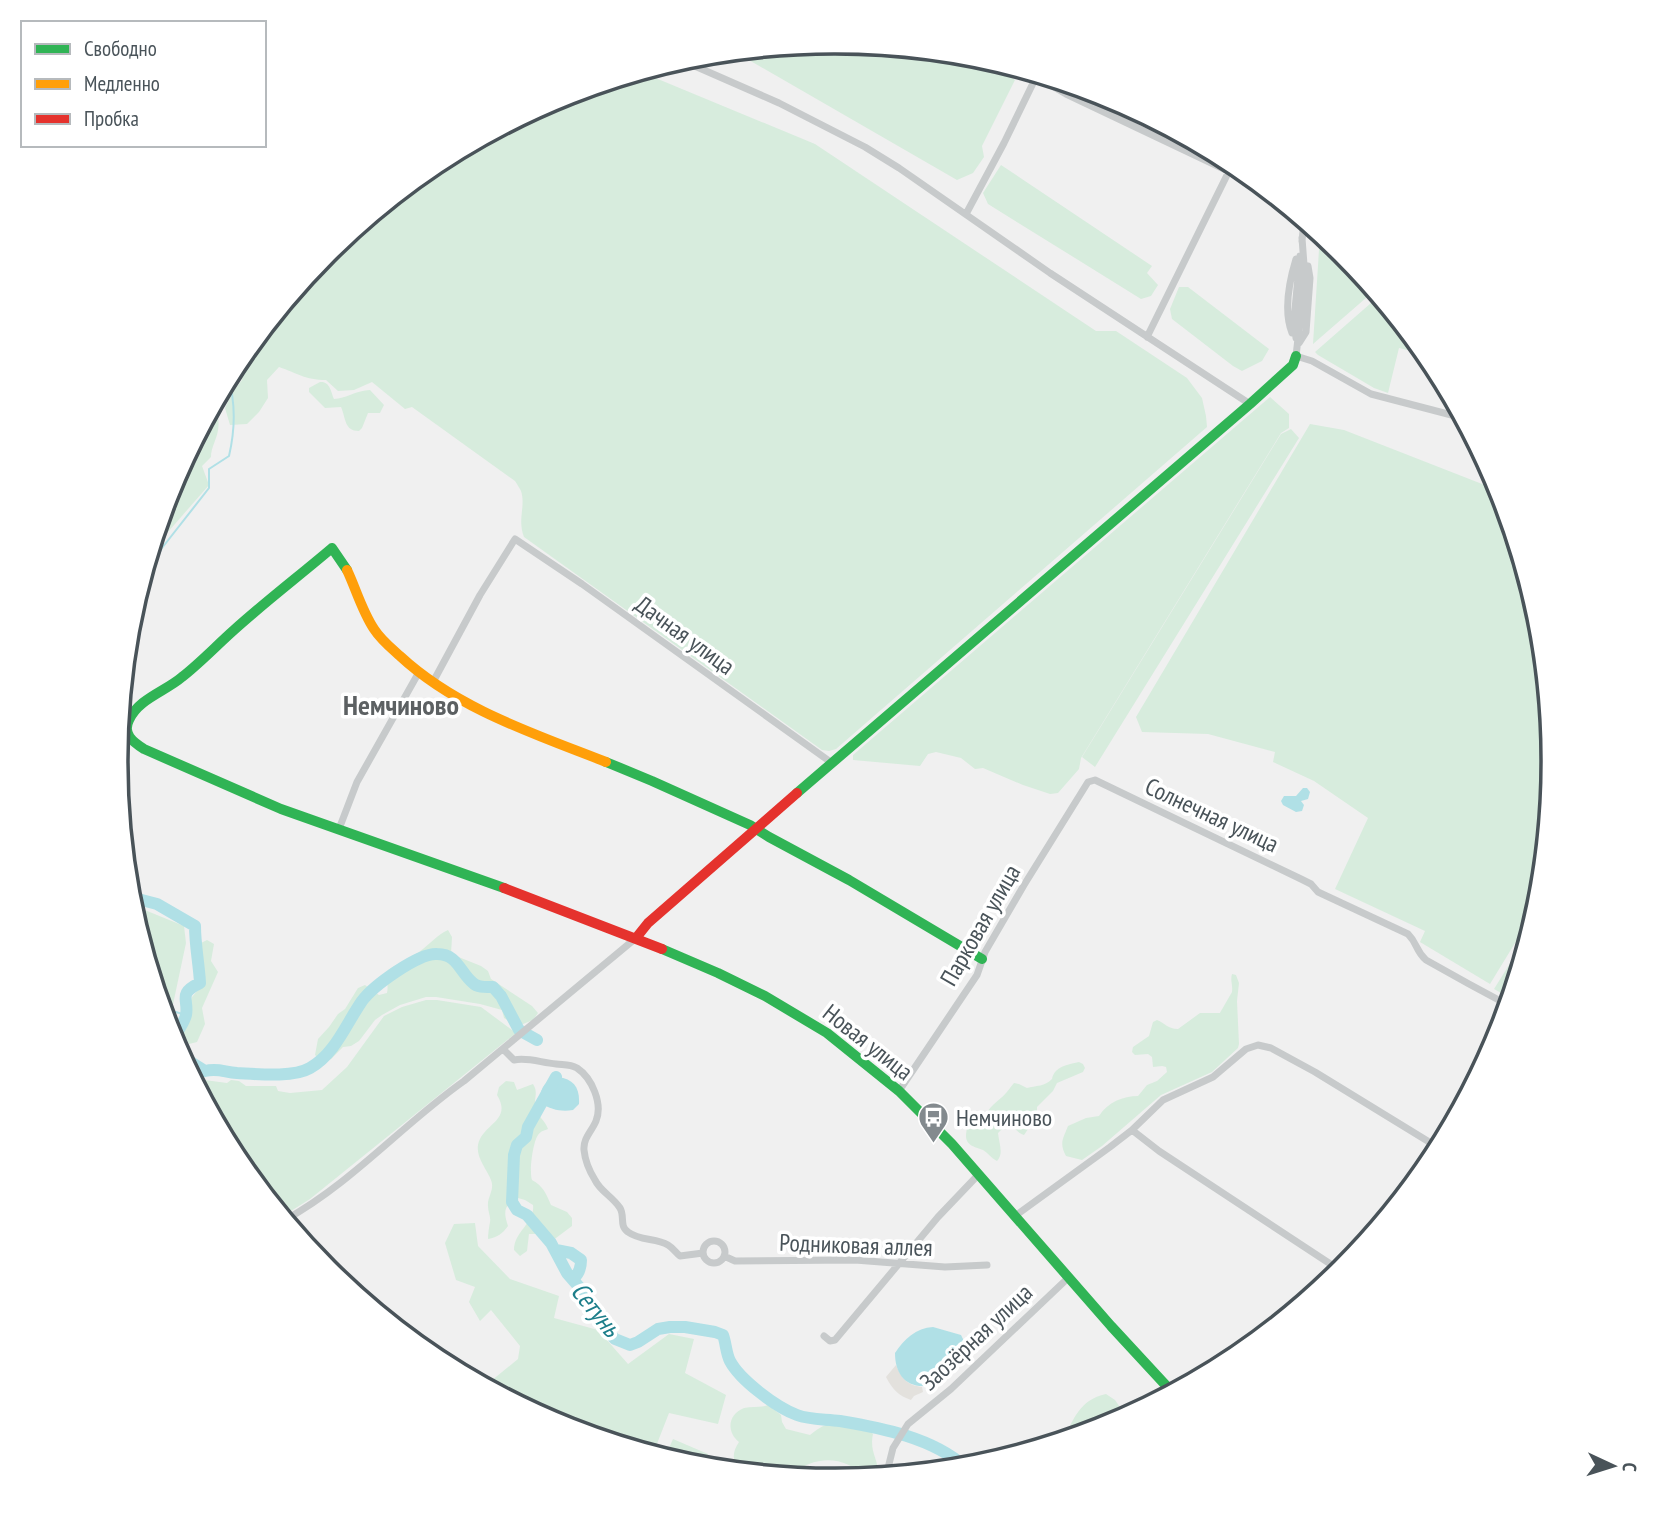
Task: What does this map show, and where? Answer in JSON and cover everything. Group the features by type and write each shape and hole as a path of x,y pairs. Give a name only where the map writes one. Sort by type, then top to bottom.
{"street":[{"path":"699,68 829,127 899,168 1049,273 1250,404"},
{"path":"966,214 1004,143 1032,83"},
{"path":"1064,93 1223,171"},
{"path":"1147,337 1228,174"},
{"path":"1303,232 1291,275 1287,320 1297,352 1371,394 1451,415"},
{"path":"293,1215 372,1157 636,938 648,923 832,762 1293,365 1297,352 1305,278 1302,238"},
{"name":"Дачная улица","path":"433,682 480,595 515,539 832,762"},
{"name":"Новая улица","path":"129,720 138,707 177,682 332,548 341,558 353,581 371,626 381,639 419,672"},
{"path":"339,828 357,782 419,672 469,706 623,768 750,825 849,879 982,959"},
{"name":"Новая улица","path":"129,737 131,742 144,749 281,809 636,938 718,973 796,1014 838,1041 899,1091 952,1144 1166,1385"},
{"name":"Солнечная улица","path":"1095,780 1408,934 1426,960 1499,1000"},
{"name":"Парковая улица","path":"899,1091 977,975 985,952 1088,782 1095,780"},
{"path":"1015,1216 1111,1147 1163,1100 1213,1077 1246,1049 1258,1045 1270,1048 1315,1072 1429,1142"},
{"name":"Родниковая аллея","path":"503,1049 514,1060 522,1058 567,1065 577,1068 586,1077 598,1102 598,1110 596,1120 584,1142 584,1150 597,1184 622,1212 625,1230 642,1239 670,1246 680,1256 703,1253"},
{"path":"1132,1130 1159,1151 1331,1264"},
{"path":"824,1336 830,1342 835,1340 898,1264 979,1174"},
{"name":"Родниковая аллея","path":"717,1242 724,1247 724,1256 719,1262 710,1263 704,1257 705,1245 717,1242"},
{"name":"Родниковая аллея","path":"724,1256 736,1261 855,1260 945,1268 987,1265"},
{"name":"Заозёрная улица","path":"889,1465 892,1448 908,1424 960,1380 1069,1278"}],"green space":[{"path":"834,54 881,56 927,60 1011,77 1015,80 982,146 984,157 973,173 957,180 748,59"},
{"path":"654,77 815,144 1096,331 1116,331 1187,378 1202,398 1207,427 836,749 829,751 822,750 524,537 521,524 522,497 515,481 412,407 405,409 372,382 354,390 338,391 326,380 307,377 279,367 267,380 268,398 259,412 247,424 230,425 225,408 247,368 303,295 335,261 404,200 442,173 522,127 564,108"},
{"path":"1001,165 1152,266 1147,273 1158,285 1151,296 1141,299 988,204 983,193"},
{"path":"1319,247 1367,297 1313,344"},
{"path":"1179,287 1188,287 1269,349 1262,361 1242,371 1172,319 1170,309"},
{"path":"1372,302 1409,351 1399,348 1388,393 1374,388 1315,352"},
{"path":"320,382 328,385 334,399 370,390 384,405 380,413 368,413 359,431 351,429 341,407 325,408 309,392 309,388"},
{"path":"1270,397 1289,414 1289,428 1281,433 1081,758 1079,769 1058,793 1050,794 1023,785 983,768 975,769 961,758 936,752 928,754 920,766 853,760 853,755"},
{"path":"219,415 218,430 211,457 202,466 209,485 164,536 201,448"},
{"path":"1310,424 1344,430 1484,485 1504,534 1528,623 1540,715 1541,761 1540,807 1528,899 1519,937 1490,984 1420,942 1425,931 1335,889 1368,818 1314,781 1273,762 1275,752 1208,734 1142,732 1136,717"},
{"path":"1291,429 1299,438 1095,767 1082,757 1281,434"},
{"path":"144,910 184,926 186,943 172,1007"},
{"path":"448,930 452,937 451,954 481,966 488,971 491,979 532,1006 538,1013 533,1020 518,1026 504,1018 502,1010 480,1004 426,997 400,1005 382,1015 359,1041 343,1047 331,1059 322,1061 315,1055 318,1039 345,1009 358,988 365,985 379,995 387,993 388,970 416,954"},
{"path":"207,940 214,944 211,961 218,972 202,1008 205,1024 197,1042 189,1044 181,1030 192,997 203,984 199,944"},
{"path":"1512,959 1502,993 1494,989"},
{"path":"1232,974 1236,975 1239,983 1238,1048 1212,1072 1161,1095 1082,1160 1066,1156 1062,1144 1068,1126 1099,1116 1116,1101 1138,1096 1147,1085 1167,1072 1166,1067 1153,1067 1152,1057 1148,1054 1135,1055 1132,1052 1133,1047 1149,1036 1153,1022 1157,1020 1178,1029 1200,1013 1220,1013 1232,992"},
{"path":"426,1000 437,1000 481,1007 516,1033 310,1199 290,1211 247,1154 204,1080 227,1083 231,1080 239,1081 246,1086 276,1086 278,1091 290,1093 322,1090 347,1067 384,1016"},
{"path":"1079,1062 1085,1068 1083,1072 1057,1083 1037,1107 1037,1116 1024,1135 1009,1126 998,1133 1001,1152 997,1161 968,1142 967,1125 971,1121 984,1119 991,1107 1014,1083 1027,1088 1044,1084 1052,1079 1059,1069"},
{"path":"506,1081 514,1082 517,1090 533,1084 535,1087 537,1111 548,1129 542,1131 536,1139 531,1164 532,1180 544,1190 551,1205 567,1212 572,1218 572,1226 552,1241 537,1234 529,1234 527,1251 520,1256 514,1250 515,1243 531,1217 533,1205 518,1198 510,1203 505,1212 508,1226 499,1235 488,1239 488,1203 492,1184 478,1150 481,1138 499,1117 501,1104 497,1095 499,1087"},
{"path":"475,1223 478,1246 510,1279 559,1296 554,1318 598,1330 628,1364 669,1334 694,1339 685,1373 726,1395 718,1424 669,1413 657,1445 564,1414 493,1379 518,1359 520,1346 491,1310 480,1321 469,1302 475,1287 456,1280 445,1243 454,1224"},
{"path":"1106,1394 1120,1407 1069,1427 1083,1406"},
{"path":"768,1405 781,1415 786,1429 810,1435 831,1424 869,1431 873,1434 872,1446 877,1466 853,1467 832,1460 803,1467 735,1461 735,1449 739,1442 732,1433 732,1419 744,1408"},
{"path":"673,1439 708,1454 707,1456 669,1448"}],"sand":[{"path":"896,1365 906,1380 912,1385 922,1387 923,1392 911,1400 896,1392 886,1377"}],"water":[{"path":"1303,788 1310,792 1308,799 1301,801 1304,805 1302,811 1296,812 1283,805 1281,801 1284,796 1296,796"},
{"path":"558,1077 572,1082 577,1089 579,1104 573,1110 557,1110 541,1103 543,1086"},
{"path":"933,1327 961,1335 964,1341 963,1352 925,1386 911,1384 899,1372 895,1353 911,1335"}],"waterway":[{"path":"160,552 209,488 209,469 229,456 234,416 231,393"},
{"name":"Сетунь","path":"141,900 157,904 195,926 200,983 186,994 187,1009 181,1028"},
{"name":"Сетунь","path":"198,1066 205,1071 274,1075 310,1068 326,1055 362,1001 376,987 408,964 437,954 450,957 475,985 493,987 501,996 519,1030 537,1040"},
{"path":"174,1012 186,1015"},
{"name":"Сетунь","path":"556,1077 528,1127 526,1137 517,1145 514,1155 512,1202 551,1243 567,1273 587,1296 605,1329 615,1339 630,1345 658,1329 670,1327 715,1332 723,1335 730,1361 735,1368 759,1392 779,1406 807,1418 840,1421 890,1431 922,1442 953,1457"},
{"path":"556,1250 571,1253 581,1260 579,1271 573,1279"}],"traffic: fast":[{"path":"797,793 1250,404 1293,365 1296,356"},
{"path":"129,720 139,706 189,672 332,548 347,570"},
{"path":"129,734 144,749 281,809 504,888"},
{"path":"606,762 750,825 982,959"},
{"path":"662,949 765,996 827,1033 899,1091 952,1144 1166,1385"}],"traffic: slow":[{"path":"347,570 366,615 377,633 422,675 446,691 498,718 606,762"}],"traffic: jam":[{"path":"636,938 648,923 797,793"},
{"path":"504,888 662,949"}],"place":[{"name":"Немчиново","path":"933,1144"}],"district":[{"name":"Немчиново","path":"401,704"}]}
